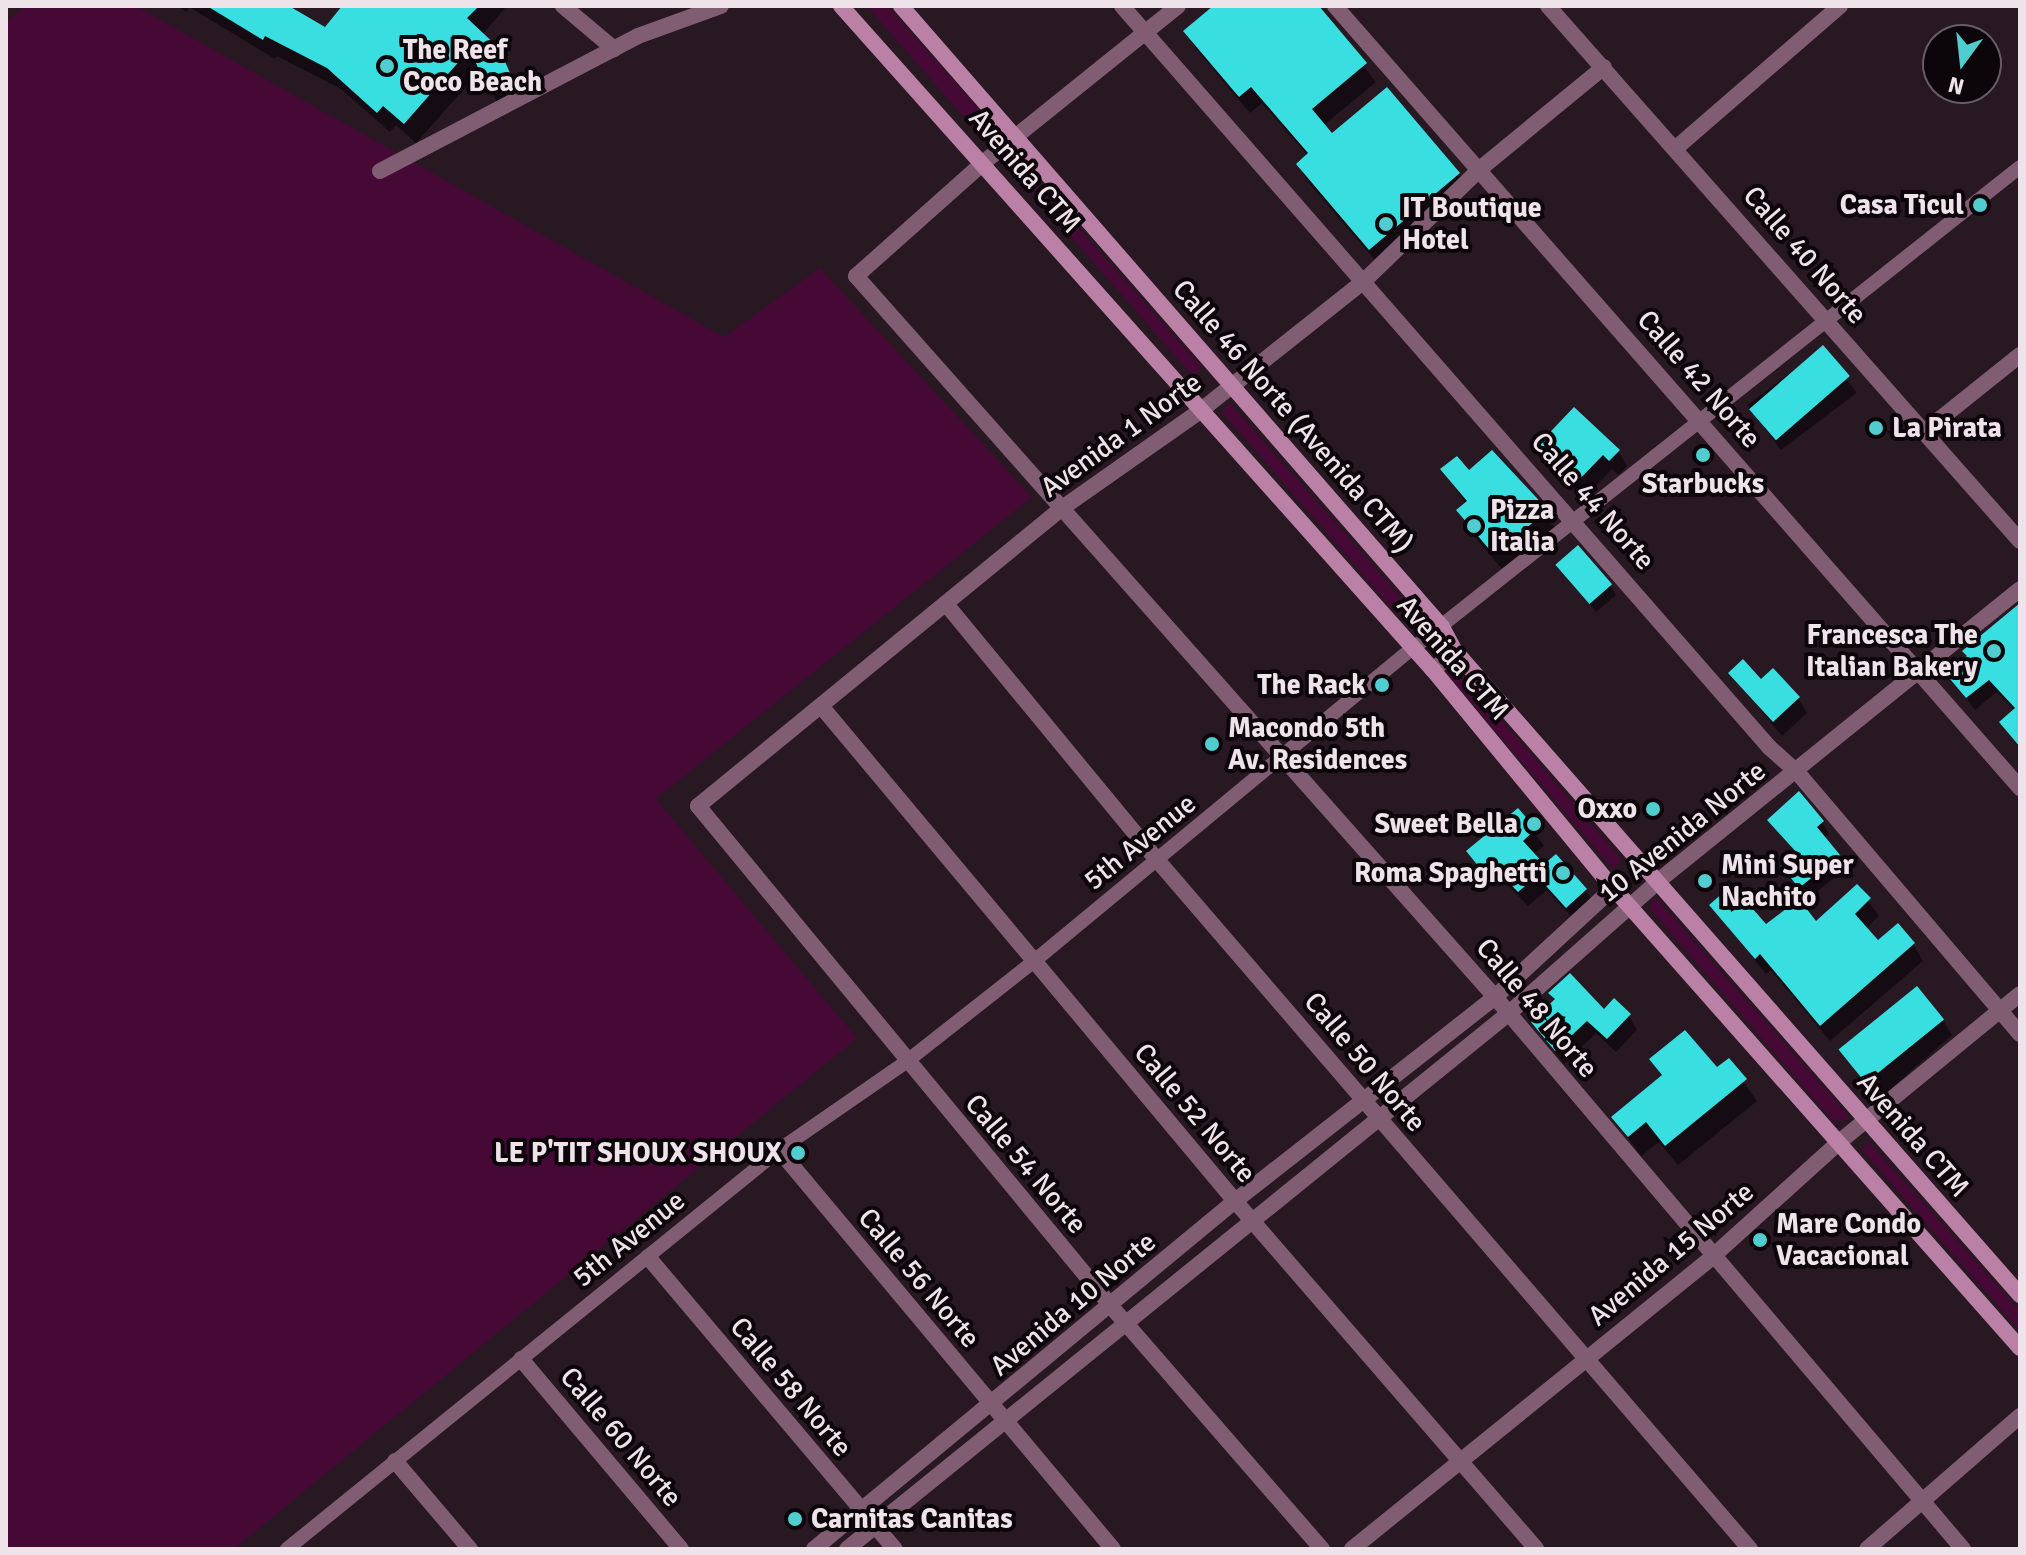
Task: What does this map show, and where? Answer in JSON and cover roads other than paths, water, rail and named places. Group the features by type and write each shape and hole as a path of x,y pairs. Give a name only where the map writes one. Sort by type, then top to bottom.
{"main road":[{"name":"Avenida CTM","path":"841,6 1433,670 1613,888 2020,1348"},
{"name":"Calle 46 Norte (Avenida CTM)","path":"901,6 1442,627 1455,651 1641,863"},
{"name":"Avenida CTM","path":"1641,863 2020,1295"}],"street":[{"path":"563,6 614,49"},
{"path":"380,171 614,49 721,6"},
{"name":"Calle 44 Norte","path":"1122,6 1577,521 1774,753 1797,772 2020,1034"},
{"path":"983,163 1178,6"},
{"name":"Calle 42 Norte","path":"1335,6 1481,168 2020,788"},
{"name":"Calle 40 Norte","path":"1548,6 2020,541"},
{"path":"1676,148 1840,6"},
{"name":"Avenida 1 Norte","path":"698,806 1065,506 1200,411 1365,280 1481,168 1604,67"},
{"name":"Calle 48 Norte","path":"983,163 856,276 1065,506 1495,997 1712,1257 1963,1549"},
{"name":"5th Avenue","path":"287,1549 779,1150 906,1062 1033,962 1284,758 1412,649 2020,167"},
{"path":"1925,431 2020,355"},
{"name":"10 Avenida Norte","path":"1379,1118 1508,1014 1657,882 2020,589"},
{"name":"Calle 50 Norte","path":"946,604 1158,861 1750,1549"},
{"path":"1433,670 1455,651"},
{"name":"Calle 52 Norte","path":"821,706 1235,1201 1536,1549"},
{"name":"Calle 54 Norte","path":"698,806 906,1062 1112,1307 1322,1549"},
{"name":"10 Avenida Norte","path":"1366,1100 1495,997 1613,888"},
{"name":"Avenida 15 Norte","path":"1352,1549 1712,1257 1838,1143 2020,994"},
{"name":"Avenida 10 Norte","path":"814,1549 1112,1307 1235,1201 1366,1100"},
{"name":"Avenida 10 Norte","path":"847,1549 1379,1118"},
{"name":"Calle 56 Norte","path":"779,1150 990,1406 1113,1549"},
{"name":"Calle 58 Norte","path":"648,1257 895,1549"},
{"name":"Calle 60 Norte","path":"521,1359 681,1549"},
{"path":"1867,1549 1924,1504 2020,1416"},
{"path":"395,1461 470,1549"}],"place":[{"name":"The Reef Coco Beach","path":"387,66"},
{"name":"Casa Ticul","path":"1980,205"},
{"name":"IT Boutique Hotel","path":"1386,224"},
{"name":"La Pirata","path":"1876,428"},
{"name":"Starbucks","path":"1703,455"},
{"name":"Pizza Italia","path":"1474,526"},
{"name":"Francesca The Italian Bakery","path":"1994,651"},
{"name":"The Rack","path":"1382,685"},
{"name":"Macondo 5th Av. Residences","path":"1212,744"},
{"name":"Oxxo","path":"1653,809"},
{"name":"Sweet Bella","path":"1534,824"},
{"name":"Roma Spaghetti","path":"1563,873"},
{"name":"Mini Super Nachito","path":"1705,881"},
{"name":"LE P'TIT SHOUX SHOUX","path":"798,1153"},
{"name":"Mare Condo Vacacional","path":"1760,1240"},
{"name":"Carnitas Canitas","path":"795,1519"}]}
